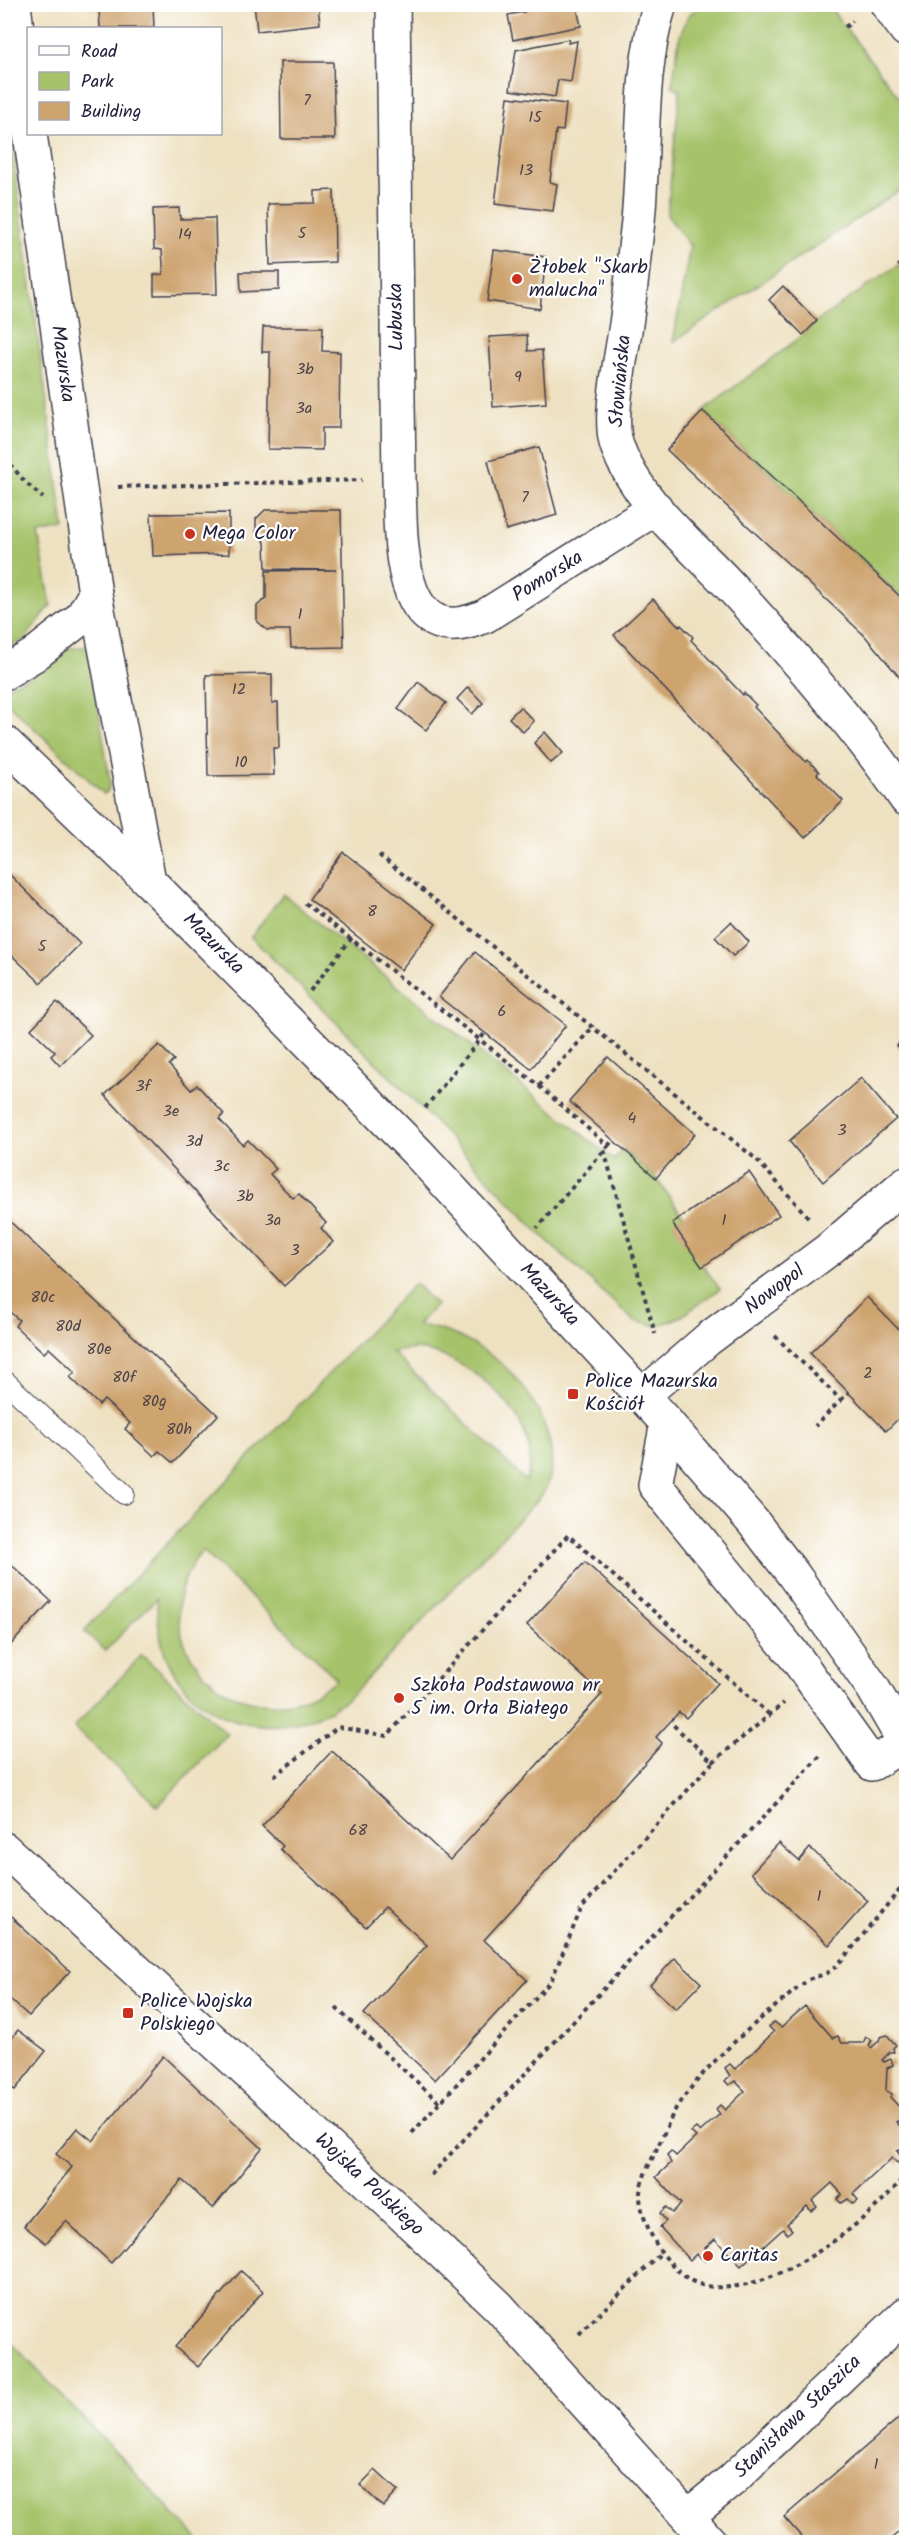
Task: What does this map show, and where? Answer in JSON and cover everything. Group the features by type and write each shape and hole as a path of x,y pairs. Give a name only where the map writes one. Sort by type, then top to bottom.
{"street":[{"path":"14,4 27,116"},
{"name":"Lubuska","path":"393,4 399,479 405,578 414,597 435,620"},
{"name":"Słowiańska","path":"660,4 654,24 647,71 638,213 615,404 616,444 632,475 656,508 771,633 876,755 906,799"},
{"path":"887,4 906,30"},
{"name":"Mazurska","path":"30,135 95,594 149,881"},
{"name":"Pomorska","path":"435,620 446,625 465,625 485,616 656,508"},
{"path":"4,673 34,655 81,618 95,594"},
{"name":"Mazurska","path":"4,742 149,881 418,1153 667,1423 753,1522 793,1574 873,1688 906,1744"},
{"name":"Nowopol","path":"642,1396 708,1339 828,1250 906,1183"},
{"path":"667,1423 655,1485 797,1659 872,1764 906,1744"},
{"name":"Wojska Polskiego","path":"4,1850 383,2196 499,2307 710,2542"},
{"name":"Stanisława Staszica","path":"688,2516 732,2480 906,2314"}],"lane":[{"path":"4,1380 124,1494"}],"path":[{"path":"108,488 399,479"},
{"path":"379,855 594,1026 756,1159 810,1219"},
{"path":"305,903 353,937 539,1086 608,1146"},
{"path":"304,999 353,937"},
{"path":"539,1086 594,1026"},
{"path":"419,1116 484,1033"},
{"path":"532,1234 613,1140"},
{"path":"604,1150 655,1335"},
{"path":"772,1332 841,1400"},
{"path":"815,1426 849,1392"},
{"path":"274,1776 338,1727 387,1736 568,1535 771,1716"},
{"path":"412,2133 551,1981 582,1907 713,1762 771,1716 791,1696"},
{"path":"671,1723 713,1762"},
{"path":"431,2175 822,1754 844,1724"},
{"path":"906,1883 831,1971 806,1981 744,2031 681,2099 651,2160 640,2193 648,2229 661,2253 681,2274 699,2284 735,2288 761,2281 801,2260 860,2222 891,2194 906,2174"},
{"path":"336,2008 440,2103"},
{"path":"579,2334 661,2253"},
{"path":"893,2542 902,2534 900,2532"},
{"path":"901,2542 906,2538"}],"green space":[{"path":"703,5 828,5 906,106 906,186 673,342 690,246 667,215 680,90 672,86 679,39 688,15"},
{"path":"4,89 64,529 38,534 51,605 24,640 5,648"},
{"path":"898,265 906,274 906,602 703,411 803,335 817,321"},
{"path":"89,647 110,782 108,791 104,794 5,701 4,688 31,676 68,648"},
{"path":"283,894 614,1160 623,1149 656,1178 683,1216 673,1224 720,1289 682,1316 658,1326 634,1321 538,1232 427,1114 251,937"},
{"path":"415,1283 436,1305 417,1325 452,1334 484,1351 516,1378 537,1408 550,1443 552,1461 550,1478 543,1494 353,1694 330,1710 305,1721 278,1725 252,1724 226,1717 203,1704 183,1685 168,1661 159,1630 157,1598 105,1651 84,1631","holes":["415,1349 458,1363 480,1377 499,1395 515,1415 526,1436 530,1459 526,1481 392,1352","203,1551 337,1679 301,1699 266,1703 234,1695 207,1676 188,1650 179,1619 183,1585"]},
{"path":"142,1655 227,1734 158,1806 74,1727"},
{"path":"5,2336 201,2542 5,2542"}],"building":[{"path":"88,4 153,4 154,27 100,27 99,9 89,8"},
{"path":"254,4 318,4 320,24 257,31"},
{"path":"522,4 576,4 581,26 513,40 508,15 524,12"},
{"path":"569,39 568,43 577,41 571,82 558,80 555,97 510,90 516,50"},
{"path":"280,62 333,62 335,139 281,139"},
{"path":"508,97 566,104 563,131 556,130 550,182 557,184 553,211 495,204"},
{"path":"334,190 335,262 270,265 268,204 315,203 315,191"},
{"path":"179,208 180,219 215,218 217,294 154,295 154,275 163,274 163,265 162,250 154,249 153,209"},
{"name":"Żłobek \"Skarb malucha\"","path":"494,250 546,257 540,309 487,301"},
{"path":"906,258 906,274 898,265"},
{"path":"240,272 279,272 279,290 241,292"},
{"path":"783,286 817,321 803,335 769,300"},
{"path":"263,327 323,327 322,351 340,352 339,428 322,428 322,450 268,449 270,352 262,352"},
{"path":"527,335 528,351 542,350 546,403 493,407 489,337"},
{"path":"703,411 906,602 906,685 865,636 667,450"},
{"path":"539,447 557,515 506,530 488,461"},
{"path":"265,510 341,510 344,647 291,648 290,630 267,630 257,621 257,606 266,598 266,571 336,570 266,569 265,542 256,534 256,519"},
{"name":"Mega Color","path":"229,513 229,554 153,556 151,514"},
{"path":"653,599 693,637 691,640 743,695 744,693 756,705 754,707 806,762 808,760 819,772 817,774 843,801 805,838 614,635"},
{"path":"272,674 272,703 278,702 279,748 273,748 274,775 208,776 206,675"},
{"path":"418,682 446,703 426,730 398,709"},
{"path":"468,687 483,703 472,714 457,699"},
{"path":"520,707 534,721 523,732 509,718"},
{"path":"545,732 563,753 551,763 534,743"},
{"path":"343,852 436,924 401,970 309,899"},
{"path":"9,874 80,944 41,983 4,948 4,879"},
{"path":"731,922 749,942 733,956 715,937"},
{"path":"475,952 566,1025 531,1069 439,997"},
{"path":"57,1002 91,1035 60,1066 51,1056 55,1052 31,1029"},
{"path":"906,1034 906,1054 897,1046"},
{"path":"159,1045 174,1060 169,1065 191,1090 197,1085 224,1114 219,1119 243,1145 248,1140 276,1169 270,1174 282,1187 293,1198 299,1194 326,1223 321,1228 333,1242 284,1286 105,1095"},
{"path":"608,1057 695,1134 656,1178 569,1101"},
{"path":"861,1078 896,1119 823,1182 789,1141"},
{"path":"749,1172 779,1215 702,1267 672,1223"},
{"path":"4,1216 218,1415 173,1463 159,1451 154,1456 125,1429 130,1423 104,1400 99,1405 70,1377 75,1372 49,1348 44,1353 15,1326 19,1320 4,1307"},
{"path":"867,1297 906,1337 906,1411 886,1431 810,1353"},
{"path":"4,1558 51,1601 4,1652"},
{"path":"585,1562 718,1683 686,1718 679,1712 656,1737 662,1743 661,1745 484,1940 527,1980 435,2080 364,2014 427,1945 385,1907 366,1927 280,1849 283,1846 262,1826 332,1751 450,1860 602,1694 527,1625"},
{"path":"779,1843 799,1861 810,1848 868,1901 829,1945 751,1873"},
{"path":"11,1917 70,1971 29,2016 4,1994 4,1925"},
{"path":"675,1958 701,1983 676,2009 650,1985"},
{"path":"805,2006 833,2038 838,2036 842,2043 863,2043 866,2037 872,2040 869,2045 871,2048 880,2037 887,2035 896,2045 893,2048 894,2052 890,2052 882,2060 884,2062 891,2059 893,2065 887,2068 886,2091 892,2094 890,2097 903,2111 906,2111 906,2116 896,2122 899,2125 904,2122 906,2125 903,2144 906,2147 897,2151 902,2158 897,2163 892,2158 853,2194 858,2200 853,2204 848,2199 841,2203 837,2199 842,2194 832,2183 812,2201 817,2207 811,2211 807,2206 787,2224 792,2230 787,2234 783,2229 763,2247 768,2252 763,2257 756,2252 741,2266 715,2239 705,2248 711,2254 705,2261 696,2254 690,2260 660,2227 666,2221 660,2213 666,2207 672,2213 681,2204 656,2177 671,2163 667,2155 671,2151 676,2156 696,2137 691,2132 696,2128 700,2132 720,2114 716,2109 720,2105 725,2110 745,2091 735,2081 729,2085 725,2081 730,2076 725,2068 730,2064 735,2069 774,2032 769,2027 774,2022 781,2027"},
{"path":"18,2030 46,2051 15,2090 10,2087 4,2094 4,2047"},
{"path":"163,2056 262,2148 213,2208 182,2180 111,2263 66,2221 46,2243 24,2226 72,2167 56,2154 77,2128 93,2141"},
{"path":"241,2271 263,2291 198,2367 175,2347"},
{"path":"906,2412 906,2526 887,2542 806,2542 784,2517"},
{"path":"375,2470 398,2491 383,2507 360,2485"}],"place":[{"name":"Żłobek \"Skarb malucha\"","path":"517,279"},
{"name":"Mega Color","path":"190,534"},
{"name":"Police Mazurska Kościół","path":"573,1394"},
{"name":"Szkoła Podstawowa nr 5 im. Orła Białego","path":"399,1698"},
{"name":"Police Wojska Polskiego","path":"128,2013"},
{"name":"Caritas","path":"708,2256"}]}
